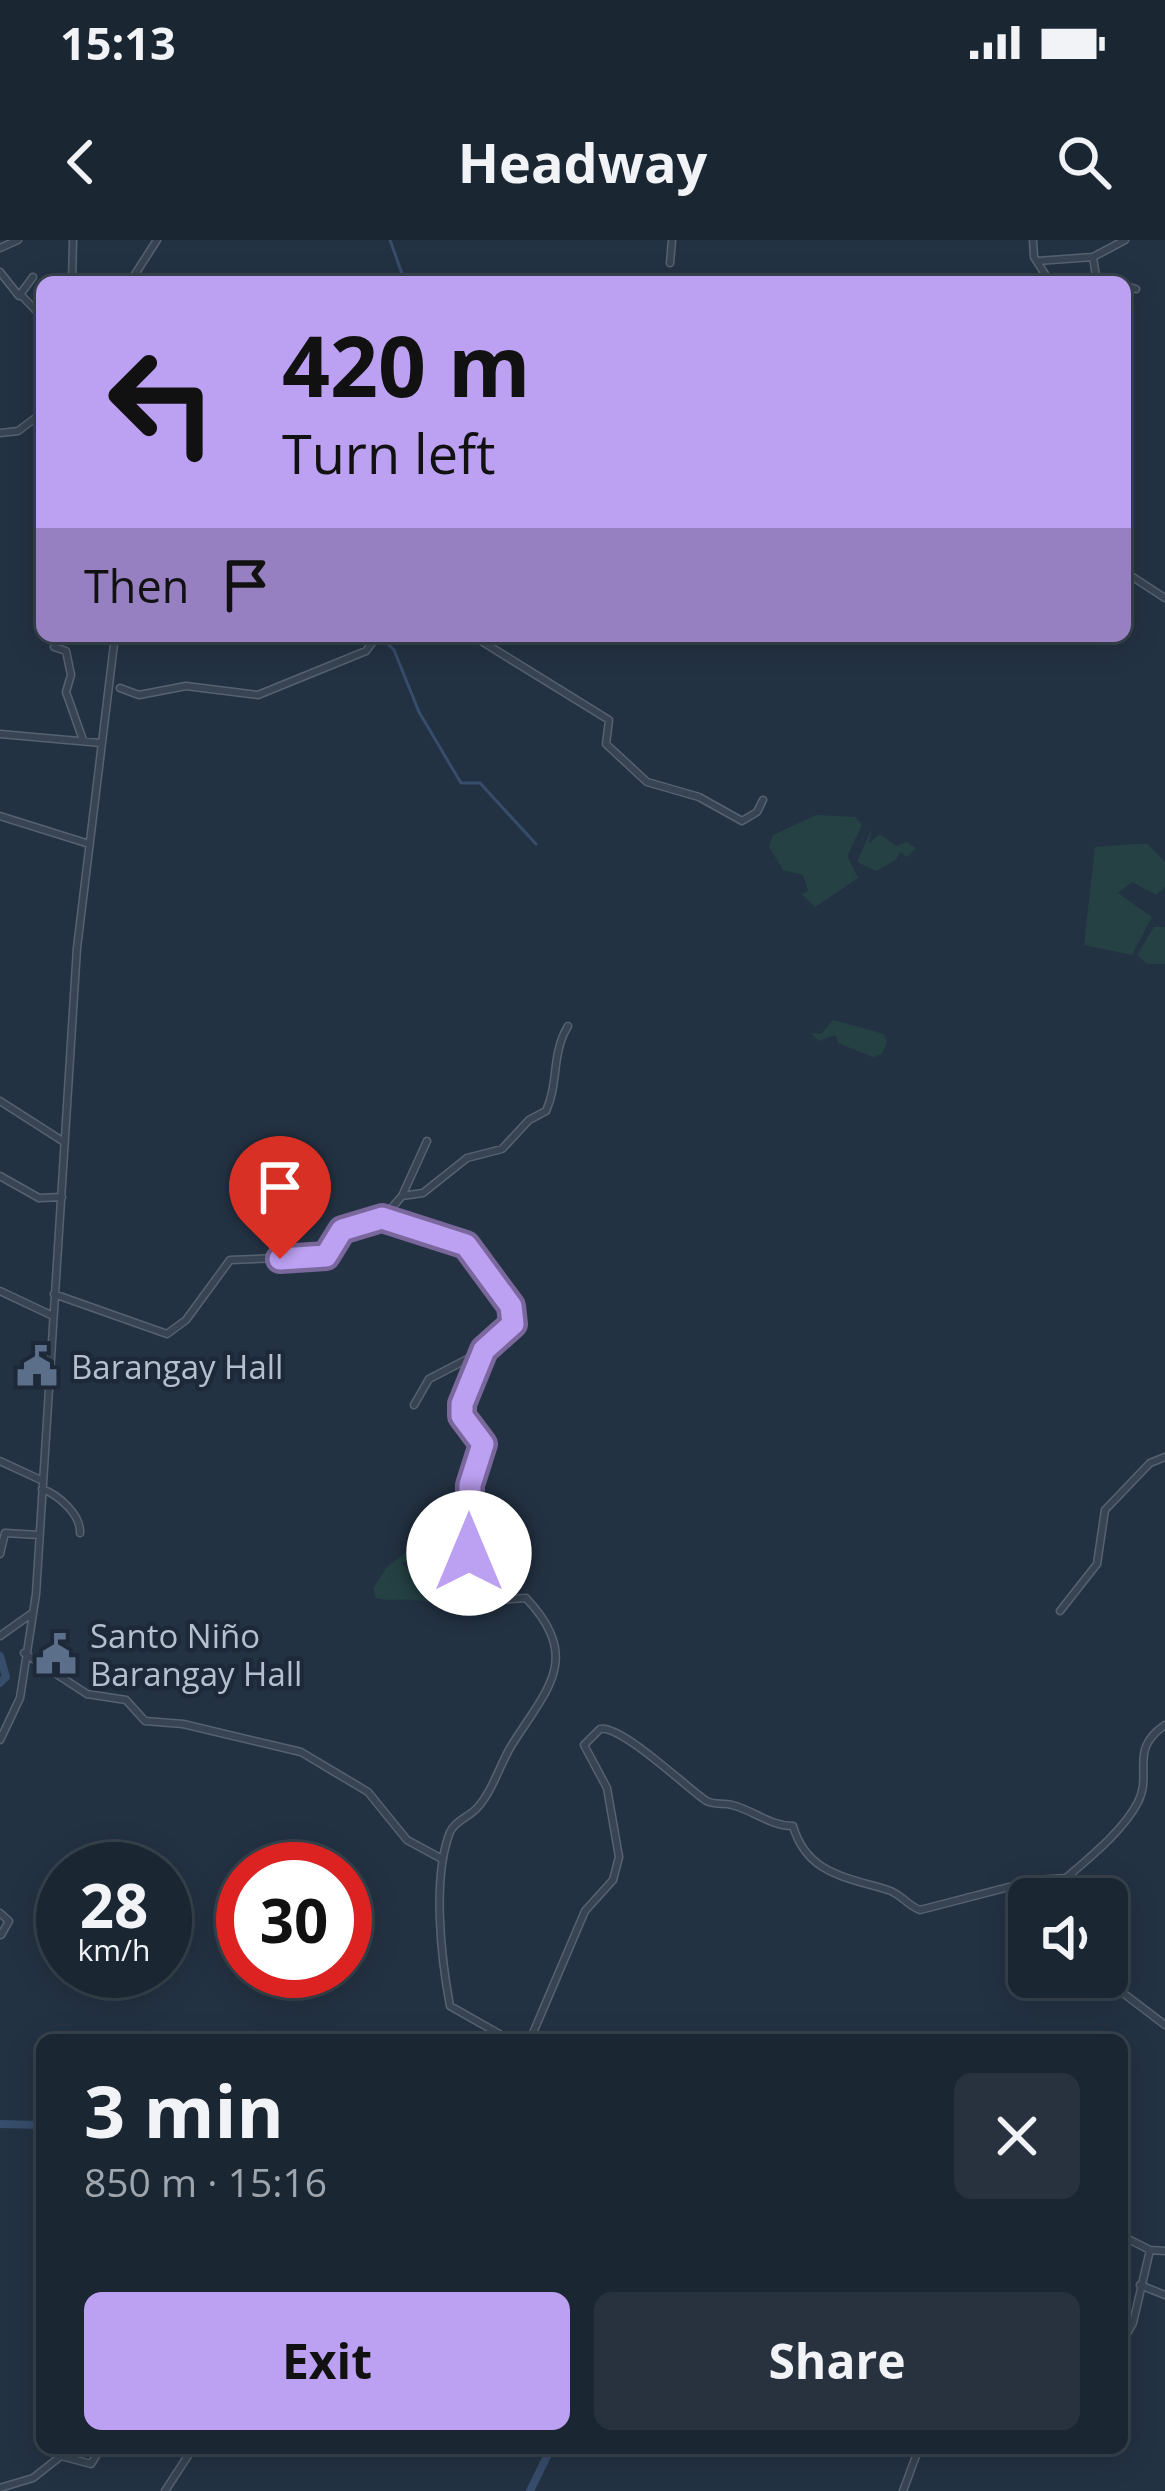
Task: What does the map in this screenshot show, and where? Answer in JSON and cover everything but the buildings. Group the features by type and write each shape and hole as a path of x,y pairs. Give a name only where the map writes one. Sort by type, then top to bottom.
{"street":[{"path":"0,248 18,240"},
{"path":"72,276 73,240"},
{"path":"134,276 157,240"},
{"path":"670,263 672,240"},
{"path":"1033,240 1036,261 1046,276"},
{"path":"1036,261 1093,257 1125,240"},
{"path":"1093,257 1096,276"},
{"path":"0,272 36,310"},
{"path":"21,295 33,278"},
{"path":"1131,288 1136,289"},
{"path":"0,433 18,431 36,418"},
{"path":"1131,576 1165,598"},
{"path":"0,1740 20,1698 32,1613 86,843 101,742 116,686 115,642"},
{"path":"116,686 143,695 186,686 259,694 366,651 374,642"},
{"path":"483,642 609,720 606,744 647,782 699,797 742,820 757,812 763,800"},
{"path":"54,646 66,651 70,660 66,692 83,740"},
{"path":"0,734 101,742"},
{"path":"0,817 86,843"},
{"path":"402,1196 423,1193 466,1158 502,1149 529,1120 547,1111 553,1095 556,1048 568,1026"},
{"path":"0,1102 64,1142"},
{"path":"54,1294 167,1334 187,1320 230,1260 326,1256 342,1230 382,1218 402,1196 427,1141"},
{"path":"0,1176 39,1198 62,1197"},
{"path":"382,1218 446,1236 475,1254 516,1314 484,1350 429,1379 414,1405"},
{"path":"0,1291 51,1315"},
{"path":"484,1350 461,1410 483,1444 470,1485 469,1553 498,1600 528,1599 551,1635 557,1656 552,1687 477,1808 452,1828 442,1858 440,1944 448,2000 453,2009 499,2034"},
{"path":"1060,1611 1096,1564 1105,1510 1150,1463 1165,1457"},
{"path":"0,1461 62,1499 80,1523 80,1533"},
{"path":"0,1554 5,1533 39,1535"},
{"path":"0,1636 32,1613"},
{"path":"24,1653 87,1694 121,1697 145,1720 183,1724 301,1752 368,1792 407,1840 442,1858"},
{"path":"1067,1878 1135,1808 1142,1790 1142,1756 1165,1725"},
{"path":"533,2034 585,1911 616,1874 619,1845 607,1788 584,1745 587,1736 605,1726 619,1730 674,1780 710,1803 735,1805 774,1825 794,1826 812,1864 842,1871 862,1887 891,1891 916,1910 1008,1887"},
{"path":"0,1913 9,1921 1,1935"},
{"path":"1128,1997 1165,2025"},
{"path":"490,2029 490,2034"},
{"path":"1128,2239 1150,2250 1165,2251"},
{"path":"1128,2332 1150,2250"},
{"path":"1140,2285 1165,2295"},
{"path":"0,2488 33,2478 61,2456 91,2464 97,2454"},
{"path":"166,2491 189,2454"},
{"path":"903,2491 917,2454"}],"green space":[{"path":"816,815 855,817 862,825 847,856 858,878 815,907 801,894 808,891 803,875 783,870 769,847 773,835"},
{"path":"871,830 869,843 880,834 896,846 907,842 916,848 907,857 900,852 896,860 876,871 857,862"},
{"path":"1148,844 1165,862 1165,887 1156,895 1132,882 1118,893 1152,917 1132,955 1084,945 1095,847"},
{"path":"1154,927 1165,927 1165,964 1147,964 1137,955"},
{"path":"833,1020 884,1034 887,1042 882,1054 873,1057 838,1043 836,1035 818,1041 811,1033 821,1034"},
{"path":"466,1545 497,1600 467,1607 376,1598 373,1589 386,1568 411,1548 419,1551 416,1561 402,1563 411,1573 418,1563 429,1564 425,1546"}],"waterway":[{"path":"390,240 403,276"},
{"path":"386,642 394,650 419,712 461,783 480,783 536,844"},
{"path":"0,1656 6,1677 0,1683"},
{"path":"0,2124 36,2125"},
{"path":"530,2491 548,2454"}],"place":[{"name":"Barangay Hall","path":"37,1366"},
{"name":"Santo Niño Barangay Hall","path":"56,1654"}],"route":[{"path":"280,1259 293,1254 326,1256 342,1230 382,1218 426,1228 466,1245 511,1306 516,1314 513,1324 484,1350 462,1404 462,1416 483,1444 470,1485 469,1553"}]}
